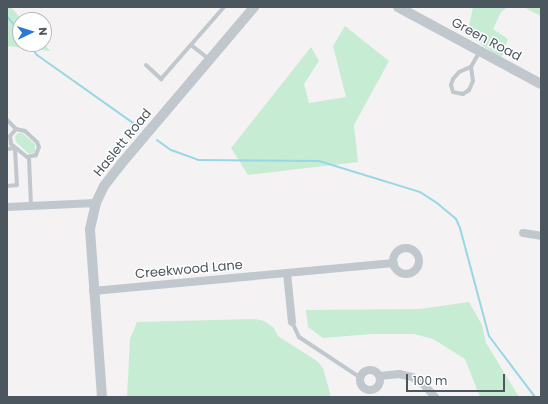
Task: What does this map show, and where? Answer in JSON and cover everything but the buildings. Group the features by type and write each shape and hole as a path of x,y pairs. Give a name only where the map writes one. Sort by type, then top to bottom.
{"street":[{"name":"Haslett Road","path":"102,397 93,291 90,229 96,203 104,186 121,164 210,61 254,7"},
{"name":"Green Road","path":"398,7 541,84"},
{"path":"7,207 96,203"},
{"path":"524,233 541,236"},
{"name":"Creekwood Lane","path":"93,291 394,263"},
{"path":"287,273 292,322"},
{"path":"380,376 379,385 371,390 362,386 361,378 364,372 370,370 380,376 399,374 412,377 423,384 435,397"}],"lane":[{"path":"146,65 161,79 224,7"},
{"path":"190,45 210,61"},
{"path":"471,68 459,72 453,79 451,85 453,92 463,94 469,90 473,81 471,68 480,51"},
{"path":"7,120 15,130"},
{"path":"15,130 9,139 15,148 29,158"},
{"path":"7,131 25,131 39,144 38,153 29,158"},
{"path":"7,149 15,148"},
{"path":"7,186 16,185 15,148"},
{"path":"29,158 31,206"},
{"path":"292,322 299,337 361,378"}],"green space":[{"path":"7,7 11,7 15,12 12,12 12,47 7,46"},
{"path":"473,7 508,7 501,12 493,29 508,39 501,59 469,35 468,30"},
{"path":"524,7 541,7 541,16 529,10"},
{"path":"345,26 389,61 354,125 358,162 248,175 231,148 311,47 319,61 304,84 309,103 346,97 333,46"},
{"path":"18,133 22,133 35,144 35,152 29,154 16,142 15,136"},
{"path":"469,302 482,325 486,343 519,397 480,397 465,359 433,339 414,334 372,334 323,338 308,327 306,310 420,309"},
{"path":"255,319 264,321 273,327 278,336 317,361 323,368 331,397 127,397 130,339 137,322"}],"waterway":[{"path":"7,16 12,23"},
{"path":"35,52 136,125"},
{"path":"157,140 171,150 198,160 319,161 420,192 437,203 456,219 460,228 489,336 535,397"}]}
